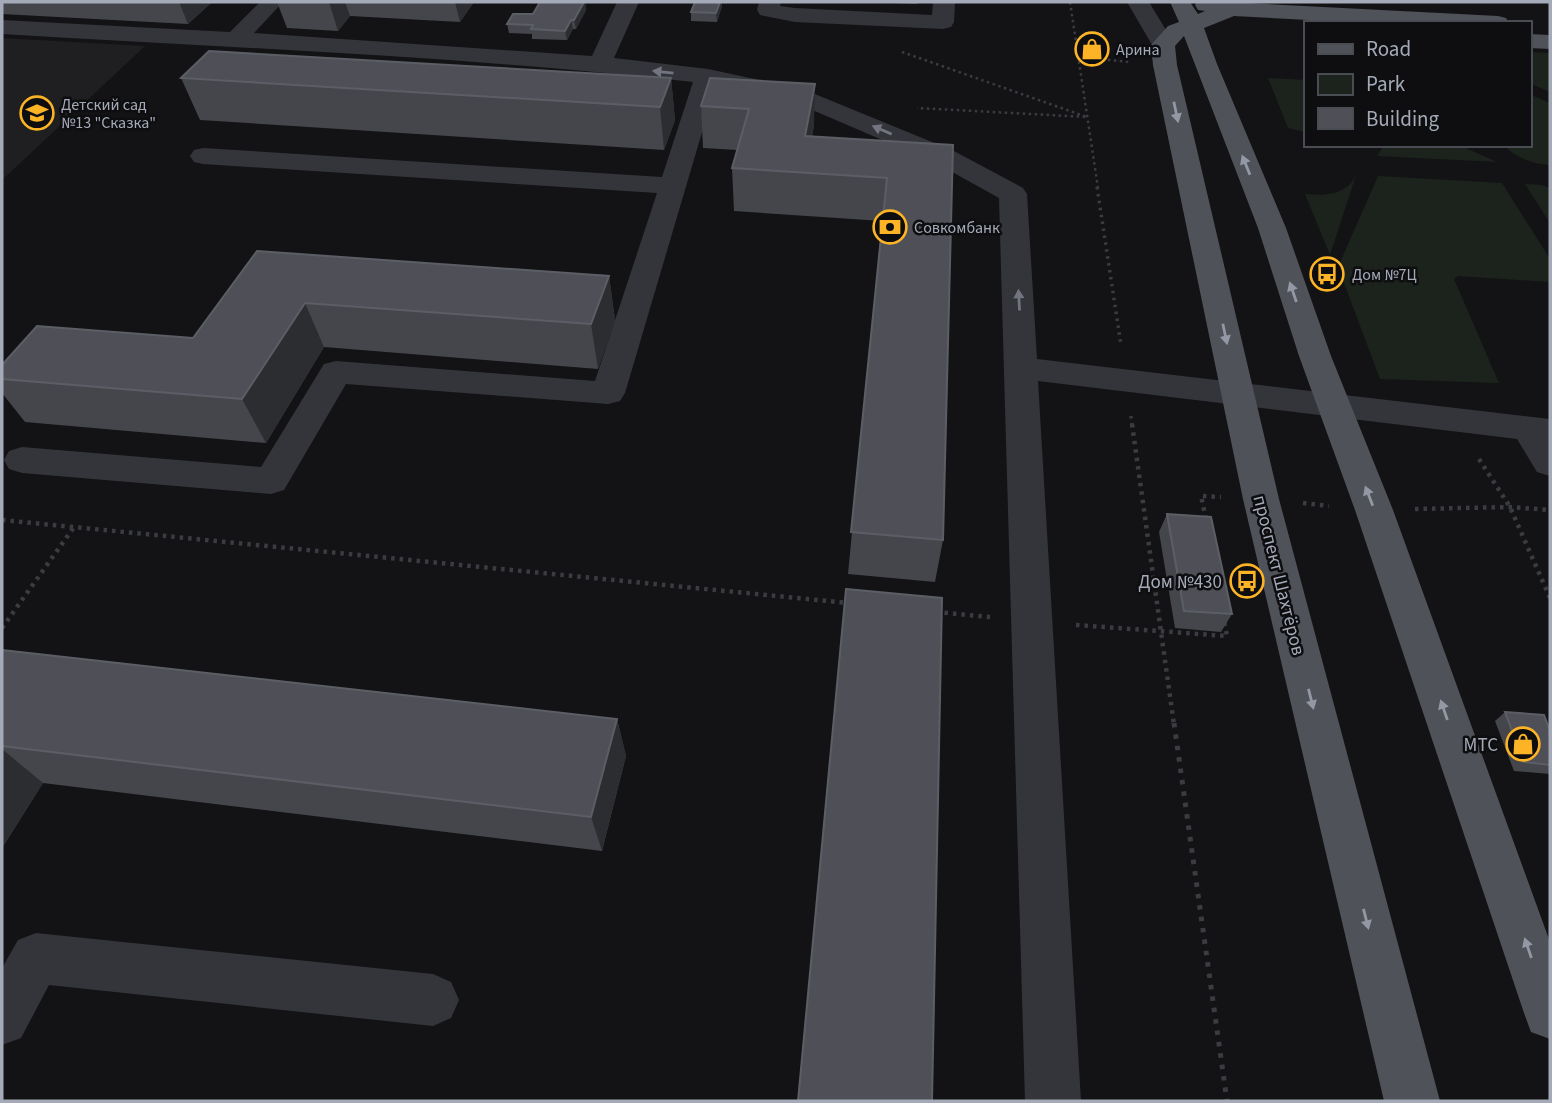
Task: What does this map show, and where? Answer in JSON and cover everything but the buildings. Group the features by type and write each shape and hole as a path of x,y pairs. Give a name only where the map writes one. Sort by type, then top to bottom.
{"main road":[{"path":"1180,18 1231,9 1459,21"},
{"path":"1180,18 1304,30"},
{"name":"проспект Шахтёров","path":"1180,18 1238,394 1261,499 1412,1101"},
{"name":"проспект Шахтёров","path":"1180,18 1205,64 1272,228 1550,1013"},
{"path":"1531,24 1550,25"},
{"path":"1531,41 1550,42"}],"street":[{"path":"236,39 272,2"},
{"path":"600,64 628,2"},
{"path":"770,2 768,10 795,15 943,22 944,2"},
{"name":"проспект Шахтёров","path":"1138,2 1180,18"},
{"path":"1149,2 1180,18"},
{"path":"2,27 236,39 600,64 707,76 796,95 945,156 1013,194 1023,368 1053,1101"},
{"path":"22,460 271,481 336,372 608,393 707,76"},
{"path":"203,156 672,186"},
{"path":"1023,368 1539,430 1550,463"},
{"path":"2,1019 36,958 433,1000"}],"path":[{"path":"1070,2 1127,381 1227,1101"},
{"path":"897,50 1087,117"},
{"path":"912,108 1087,117"},
{"path":"1454,420 1510,507 1550,598"},
{"path":"1206,521 1201,496 1374,510 1510,507 1550,510"},
{"path":"2,520 856,604"},
{"path":"2,628 75,527"},
{"path":"924,611 1227,636 1222,610"}],"shaded area":[{"name":"Детский сад №13 \"Сказка\"","path":"2,38 145,46 2,180"}],"green space":[{"path":"1531,52 1550,53 1550,92 1531,84"},
{"path":"1268,78 1304,80 1304,132 1288,128"},
{"path":"1531,95 1550,103 1550,165 1525,160 1506,147 1531,147"},
{"path":"1383,147 1463,147 1497,162 1377,156"},
{"path":"1356,175 1330,255 1305,194 1335,193 1347,187"},
{"path":"1378,176 1502,183 1550,259 1550,282 1458,276 1454,279 1499,383 1380,379 1338,267"},
{"path":"1525,184 1550,188 1550,223"}],"place":[{"name":"Арина","path":"1092,49"},
{"name":"Детский сад №13 \"Сказка\"","path":"37,113"},
{"name":"Совкомбанк","path":"890,227"},
{"name":"Дом №7Ц","path":"1327,274"},
{"name":"Дом №430","path":"1247,581"},
{"name":"МТС","path":"1523,744"}]}
